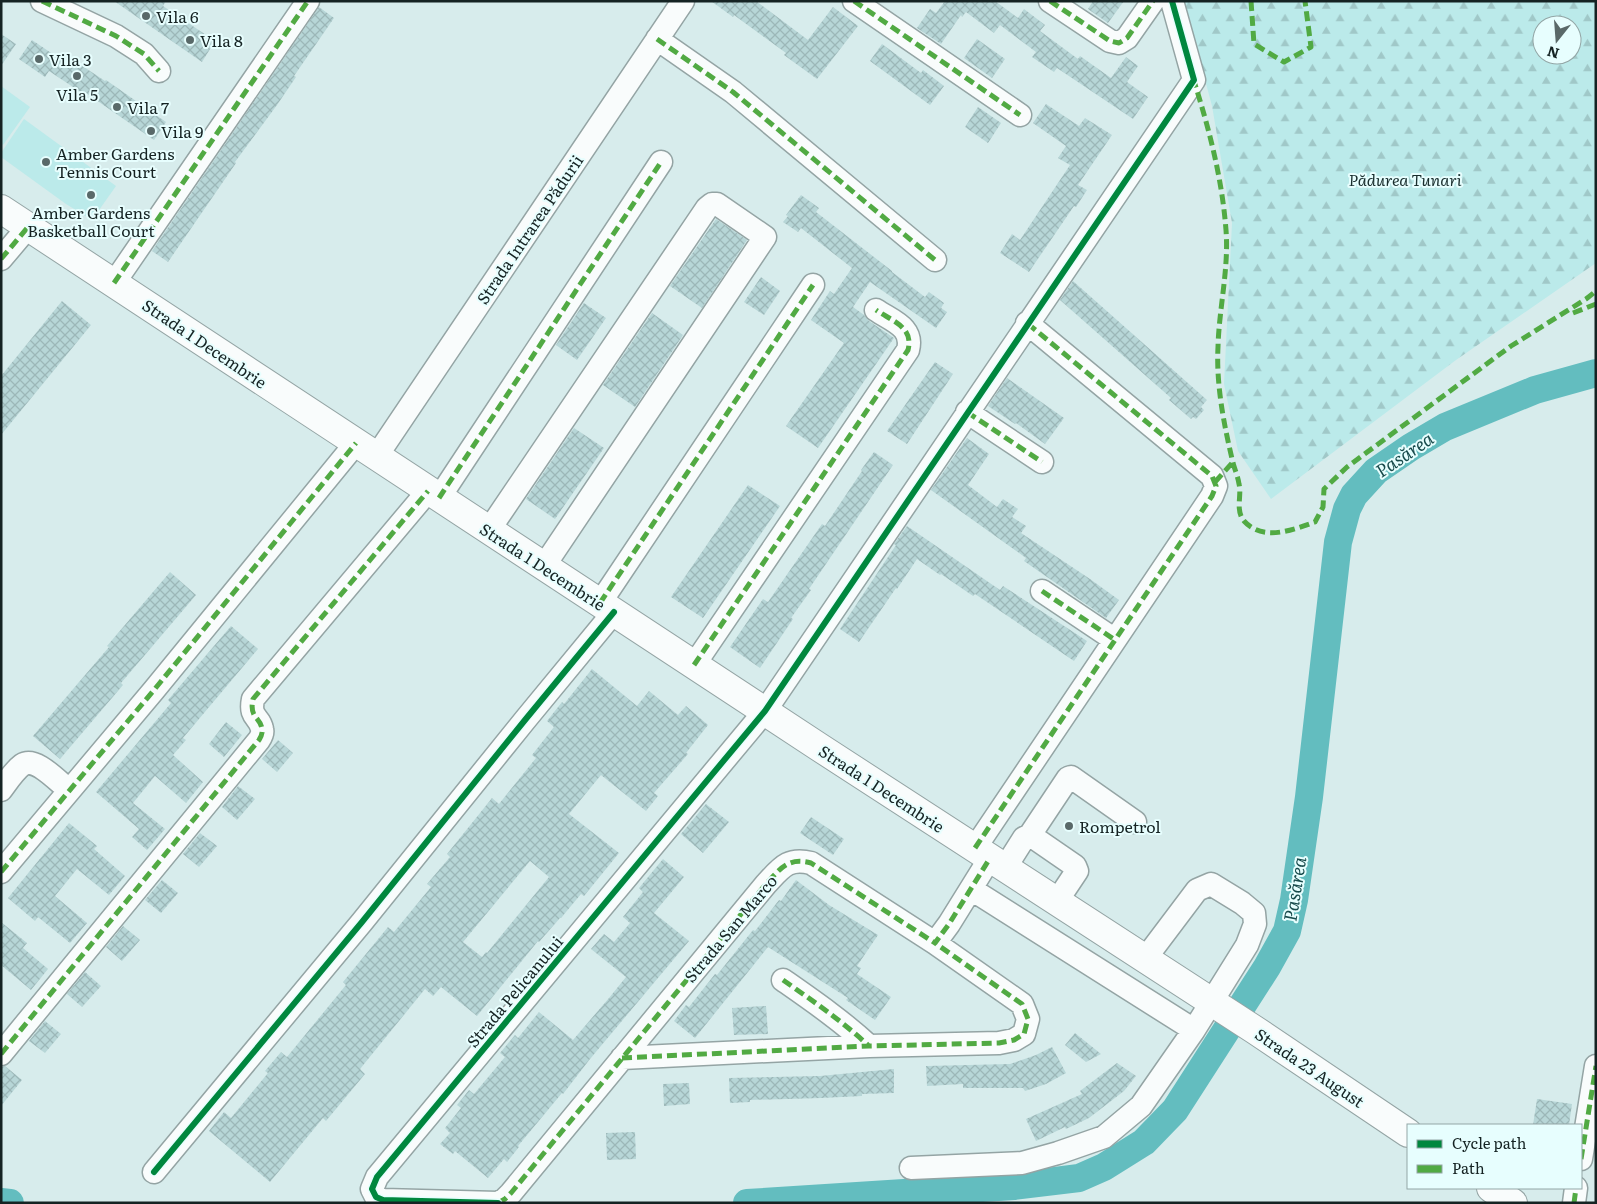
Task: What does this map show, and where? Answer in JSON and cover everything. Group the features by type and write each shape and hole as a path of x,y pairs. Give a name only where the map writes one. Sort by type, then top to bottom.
{"main road":[{"name":"Strada 1 Decembrie","path":"1,209 764,711 1211,1002"},
{"name":"Strada 23 August","path":"1211,1002 1407,1132"},
{"path":"1492,1189 1513,1203"}],"street":[{"path":"42,1 116,36 144,54 160,70"},
{"path":"114,283 308,1"},
{"name":"Strada Intrarea Pădurii","path":"1,872 154,690 366,450 682,1"},
{"path":"854,1 1020,115"},
{"path":"1050,1 1110,41 1119,43 1127,38 1153,1"},
{"path":"764,711 1194,80 1172,1"},
{"path":"657,39 733,92 935,260"},
{"path":"1,1054 259,740 263,730 253,715 253,699 433,494 661,162"},
{"path":"489,530 707,208 712,204 717,204 765,237 544,566"},
{"path":"1,259 28,227"},
{"path":"154,1172 362,922 525,720 607,608 814,285"},
{"path":"694,664 908,350 910,342 909,335 905,329 876,310"},
{"path":"935,943 990,858 1115,640 1212,496 1216,486 1212,476 1027,323"},
{"path":"967,412 1042,462"},
{"path":"1042,591 1115,640"},
{"name":"Strada Pelicanului","path":"498,1203 383,1200 376,1197 372,1189 377,1177 764,711"},
{"path":"1,790 21,766 29,762 37,764 69,790"},
{"path":"990,858 1030,836 1068,778 1072,777 1135,822"},
{"path":"1030,836 1075,866 1077,871 1057,901"},
{"name":"Strada San Marco","path":"498,1203 511,1193 766,884 791,862 800,860 811,863 935,943 1022,1004 1028,1019 1024,1034 1014,1040 999,1043 869,1046"},
{"path":"911,1168 1022,1163 1104,1137 1141,1106 1194,1030 1247,945 1255,924 1254,913 1242,903 1211,884 1196,890 1145,959"},
{"path":"971,889 1194,1030"},
{"path":"783,980 825,1008 869,1046"},
{"path":"622,1058 869,1046"},
{"path":"1582,1153 1596,1066"},
{"path":"1574,1203 1576,1189"}],"green space":[{"name":"Pădurea Tunari","path":"1184,1 1596,1 1596,263 1456,360 1271,499 1238,451 1224,384 1232,223 1212,106"},
{"path":"1,86 30,107 3,145 1,144"},
{"name":"Amber Gardens Tennis Court","path":"24,119 116,186 92,220 66,204 1,157 1,153"}],"building":[{"path":"114,1 166,1 163,6 215,41 202,62"},
{"path":"711,1 756,1 808,40 833,7 858,26 817,79 784,55 786,53 734,15 733,17"},
{"path":"945,1 995,1 1018,18 1024,9 1045,25 1040,31 1078,59 1080,56 1111,78 1126,57 1138,66 1127,82 1148,97 1133,119 1057,68 1054,72 1032,57 1036,52 1000,25 994,33 966,12 962,17 961,15 941,44 917,28 930,9 936,13"},
{"path":"1093,1 1124,1 1108,23 1088,9"},
{"path":"319,7 334,18 294,76 296,77 277,105 235,162 168,262 152,251"},
{"path":"1,34 16,44 1,66"},
{"path":"977,39 1005,59 992,78 964,58"},
{"path":"32,40 66,63 69,57 166,122 154,140 86,93 85,95 49,71 45,77 19,59"},
{"path":"882,44 921,73 923,70 944,86 930,105 870,61"},
{"path":"1046,104 1079,126 1085,118 1112,135 1078,185 1087,190 1029,272 1000,253 1012,234 1020,240 1070,165 1058,158 1066,146 1033,123"},
{"path":"978,107 1001,123 988,143 965,127"},
{"path":"801,195 819,208 816,212 925,297 929,292 944,303 941,308 947,312 936,328 870,282 853,307 869,321 894,338 818,448 786,426 844,343 811,320 830,291 834,294 852,268 801,228 798,232 783,222"},
{"path":"716,219 747,240 702,308 670,286"},
{"path":"761,277 780,291 764,315 744,302"},
{"path":"1073,281 1207,400 1201,407 1204,410 1196,419 1193,417 1191,419 1169,400 1171,398 1060,300"},
{"path":"62,301 91,325 1,435 1,376"},
{"path":"584,303 606,318 577,360 556,345"},
{"path":"652,313 683,335 635,407 603,385"},
{"path":"935,362 953,374 907,444 887,431"},
{"path":"1007,378 1064,418 1045,444 988,406"},
{"path":"574,428 604,448 555,519 526,499"},
{"path":"967,438 989,454 968,485 997,507 1003,499 1018,509 1012,517 1026,526 1021,533 1119,600 1106,618 1024,561 1026,558 931,490"},
{"path":"874,452 893,465 809,589 811,590 760,668 730,647 763,599 768,602 822,524 825,526"},
{"path":"748,485 780,506 703,618 671,597"},
{"path":"907,526 1000,590 1003,586 1087,641 1074,661 975,594 973,596 917,559 859,642 840,629"},
{"path":"170,572 196,595 121,683 123,685 60,759 33,736"},
{"path":"231,626 258,649 183,738 186,740 173,755 203,782 186,803 155,776 133,803 165,829 147,850 132,837 139,829 96,792 171,703 168,700"},
{"path":"592,669 637,706 649,691 678,715 686,706 708,725 686,753 688,754 654,793 658,796 646,811 601,775 569,814 619,853 584,896 581,894 538,941 477,1016 441,987 433,996 425,989 360,1069 365,1074 326,1121 323,1118 270,1182 209,1131 224,1112 231,1118 268,1073 265,1071 281,1052 287,1057 346,985 343,982 388,927 394,932 431,887 427,884 450,857 447,854 492,798 499,804 536,758 532,755 554,727 547,721 562,702 564,704","holes":["530,861 549,877 482,957 463,942"]},
{"path":"226,722 242,735 224,757 209,744"},
{"path":"278,740 293,753 277,772 262,759"},
{"path":"238,786 255,799 237,820 222,807"},
{"path":"706,804 729,822 703,853 681,834"},
{"path":"811,817 844,839 833,855 800,833"},
{"path":"69,823 97,846 94,849 125,876 109,895 77,869 55,896 87,923 70,943 38,917 35,921 8,898"},
{"path":"200,833 217,846 199,867 183,854"},
{"path":"663,859 684,877 654,913 689,941 518,1146 507,1162 504,1159 488,1178 455,1151 453,1154 440,1144 450,1133 445,1128 461,1108 457,1105 469,1090 474,1094 505,1057 500,1053 515,1035 518,1038 539,1012 573,1040 609,998 626,977 591,949 604,934 614,942 630,923 623,917 643,892 639,888"},
{"path":"162,880 178,893 161,913 145,900"},
{"path":"796,880 829,905 878,935 857,966 861,968 857,974 891,997 875,1020 846,1000 848,998 768,947 695,1038 674,1021 686,1005 689,1007 715,974 717,975 753,930 755,931 779,900 781,901"},
{"path":"1,922 27,943 23,948 48,969 31,990 1,965"},
{"path":"123,926 140,940 122,961 106,947"},
{"path":"85,972 101,986 82,1007 67,994"},
{"path":"766,1006 768,1034 734,1035 732,1008"},
{"path":"45,1021 61,1034 45,1053 29,1041"},
{"path":"1075,1033 1101,1054 1086,1062 1065,1045"},
{"path":"1052,1047 1066,1073 1046,1084 1025,1091 1023,1088 963,1088 963,1084 927,1086 926,1066 1010,1064"},
{"path":"1117,1063 1136,1076 1124,1091 1089,1118 1036,1141 1026,1119 1082,1094 1080,1091"},
{"path":"5,1066 22,1080 1,1106 1,1067"},
{"path":"894,1069 894,1093 750,1100 750,1102 730,1103 729,1078 820,1076"},
{"path":"689,1083 690,1104 664,1106 663,1084"},
{"path":"1537,1099 1572,1104 1569,1124 1533,1124"},
{"path":"635,1132 636,1159 607,1160 606,1133"}],"waterway":[{"name":"Pasărea","path":"747,1203 1014,1186 1079,1178 1104,1167 1144,1142 1175,1110 1267,967 1287,931 1294,900 1309,797 1338,542 1347,509 1354,495 1376,471 1445,427 1535,390 1596,373"},
{"name":"Pasărea","path":"1,1202 10,1203"}],"marked path":[{"path":"42,1 116,36 144,54 159,71"},
{"path":"114,283 308,1"},
{"path":"854,1 1020,115"},
{"path":"1050,1 1110,41 1119,43 1127,38 1153,1"},
{"path":"1251,1 1254,44 1284,62 1311,47 1305,1"},
{"path":"657,39 733,92 935,260"},
{"path":"1193,78 1214,153 1226,230 1227,245 1218,347 1221,405 1240,489 1239,508 1241,517 1252,527 1269,533 1287,531 1315,522 1323,507 1324,489 1347,467 1511,346 1596,291"},
{"path":"439,498 661,162"},
{"path":"1,259 28,227"},
{"path":"600,603 813,285"},
{"path":"1573,313 1596,304"},
{"path":"694,665 908,350 909,342 905,330 895,321 876,310"},
{"path":"975,848 1212,496 1216,486 1212,476 1027,323"},
{"path":"967,412 1042,462"},
{"path":"1,872 154,690 356,443"},
{"path":"1215,482 1233,462"},
{"path":"1,1054 259,740 262,730 252,710 253,699 428,491"},
{"path":"1042,591 1115,640"},
{"path":"498,1203 511,1193 766,884 786,865 796,862 811,863 935,943 990,858"},
{"path":"622,1058 869,1046 999,1043 1014,1040 1024,1034 1028,1019 1022,1004 935,943"},
{"path":"783,980 838,1020 869,1046"},
{"path":"1582,1153 1596,1066"},
{"path":"1574,1203 1576,1189"}],"cycle path":[{"path":"498,1203 383,1200 376,1197 372,1189 377,1177 765,711 1194,80 1172,1"},
{"path":"154,1172 362,922 614,612"}],"place":[{"name":"Vila 6","path":"146,16"},
{"name":"Vila 8","path":"190,40"},
{"name":"Vila 3","path":"39,59"},
{"name":"Vila 5","path":"77,76"},
{"name":"Vila 7","path":"117,107"},
{"name":"Vila 9","path":"151,131"},
{"name":"Amber Gardens Tennis Court","path":"46,162"},
{"name":"Amber Gardens Basketball Court","path":"91,195"},
{"name":"Rompetrol","path":"1069,826"}]}
